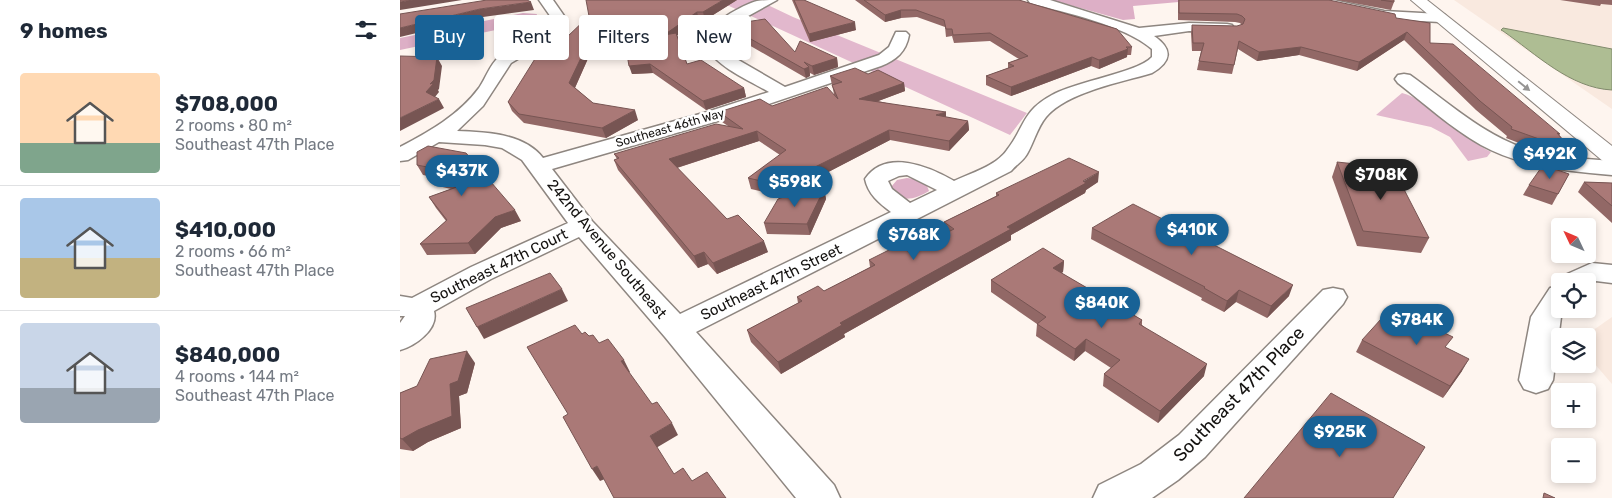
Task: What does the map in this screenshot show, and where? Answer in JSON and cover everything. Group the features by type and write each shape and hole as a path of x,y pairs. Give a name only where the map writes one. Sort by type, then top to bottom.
{"street":[{"path":"400,156 436,136 473,107 486,92 497,70 505,60 552,32 559,25 560,20 546,0"},
{"path":"770,0 721,26 712,39 712,45 715,52 722,57 783,93"},
{"path":"1035,0 1138,33 1190,28 1235,28"},
{"path":"1314,0 1378,14 1440,18"},
{"path":"1418,0 1612,157"},
{"path":"1433,0 1612,137"},
{"name":"Southeast 47th Street","path":"676,329 1003,166 1016,154 1032,122 1042,110 1058,99 1077,90 1146,69 1156,63 1160,58 1161,51 1158,45 1138,33"},
{"name":"Southeast 46th Way","path":"537,166 658,133 887,58 900,45 901,35"},
{"path":"1404,79 1480,135 1501,147 1529,157 1576,165 1612,168"},
{"name":"242nd Avenue Southeast","path":"436,136 507,143 520,147 530,155 583,226 676,329 820,498"},
{"path":"909,213 885,196 877,185 876,179 893,169 906,168 918,170 955,191"},
{"name":"Southeast 47th Court","path":"408,307 583,226"},
{"path":"1590,273 1612,274"},
{"name":"Southeast 47th Place","path":"1113,498 1132,490 1166,468 1192,446 1333,297"},
{"name":"Southeast 47th Court","path":"400,339 415,327 420,319 420,313 408,307"},
{"path":"1536,380 1546,317 1551,309"}],"shaded area":[{"path":"716,0 757,0 793,17 1027,113 1010,135"},
{"path":"1052,0 1202,0 1133,6 1135,19 1123,20"},
{"path":"1454,0 1612,0 1612,109"},
{"path":"523,13 537,14 537,15 513,15"},
{"path":"494,19 494,30 484,32 484,21"},
{"path":"1503,28 1612,49 1612,90 1597,88 1568,77 1501,30"},
{"path":"415,35 415,47 400,50 400,38"},
{"path":"1402,93 1424,103 1469,138 1491,152 1487,157 1468,161 1450,137 1431,127 1376,115"},
{"path":"907,178 923,182 929,191 907,199 898,196 891,187 897,180"},
{"path":"1612,317 1612,384 1596,365 1596,328"}],"building":[{"path":"487,0 527,0 531,2 480,9 455,15 415,15 415,24 400,28 400,14"},
{"path":"586,0 723,0 703,12 697,12 693,15 678,15 678,25 668,32 668,15 589,15"},
{"path":"794,0 804,0 855,22 809,34"},
{"path":"864,0 1019,0 1117,29 1132,47 1126,47 1128,49 1099,60 1092,57 1011,87 986,76 1014,66 1008,63 1028,56 990,33 953,35 952,29 946,29 944,20 916,10 901,10 885,15"},
{"path":"1179,0 1329,0 1395,14 1396,18 1430,23 1430,43 1453,44 1560,134 1557,133 1564,141 1539,139 1511,129 1512,127 1480,101 1407,32 1359,62 1301,47 1259,52 1239,41 1234,65 1199,61 1204,43 1193,43 1192,25 1237,26 1243,24 1245,19 1237,14 1179,13"},
{"path":"765,19 795,52 800,41 837,58 812,66 804,62 809,67 804,69 751,39 751,21"},
{"path":"579,26 580,60 569,83 593,103 635,110 602,128 519,114 508,102 534,60 569,60 569,35"},
{"path":"676,33 678,39 678,60 686,60 687,64 701,60 744,88 703,101 650,64 629,66 628,60 668,60 668,34"},
{"path":"400,56 415,56 415,60 437,60 434,80 430,84 434,83 426,92 439,99 400,118"},
{"path":"855,68 868,74 878,70 904,83 859,99 946,112 936,115 968,121 949,141 889,130 779,185 748,178 786,150 757,131 669,159 727,219 738,215 764,241 713,263 704,252 694,256 614,160 619,158 614,154 716,124 743,129 719,112 760,99 772,106 827,87 838,99 832,85 842,82 830,76"},
{"path":"428,146 466,153 515,210 495,217 468,243 420,244 447,220 429,197 468,183 428,175 447,171 417,165 417,152"},
{"path":"1069,158 1099,172 1083,181 1086,183 1007,227 1011,229 840,323 842,325 778,362 747,330 802,301 797,297 818,286 824,291 875,265 869,260 899,245 909,252 954,229 944,222 999,195 996,193"},
{"path":"1337,162 1393,168 1429,238 1363,231"},
{"path":"1543,165 1569,174 1558,194 1529,185"},
{"path":"1584,182 1612,183 1612,206"},
{"path":"805,189 824,189 807,224 764,223 778,199"},
{"path":"1133,204 1293,285 1271,306 1239,290 1227,301 1205,287 1092,228"},
{"path":"1043,248 1064,261 1053,268 1142,320 1139,324 1207,364 1160,411 1104,374 1120,360 1086,339 1075,349 1037,324 1046,317 991,280"},
{"path":"550,273 562,289 477,327 466,308"},
{"path":"1391,308 1453,337 1445,347 1469,359 1450,386 1362,340"},
{"path":"575,325 582,334 585,332 589,336 593,335 599,343 608,339 624,360 621,361 652,404 657,402 672,423 650,436 674,474 683,468 692,481 707,472 726,498 614,498 597,466 592,469 563,417 568,414 527,347"},
{"path":"467,351 458,381 450,384 452,416 402,439 400,438 400,393 417,386 430,359"},
{"path":"1331,393 1425,447 1393,498 1244,498"},
{"path":"1544,493 1555,498 1543,498"}]}
